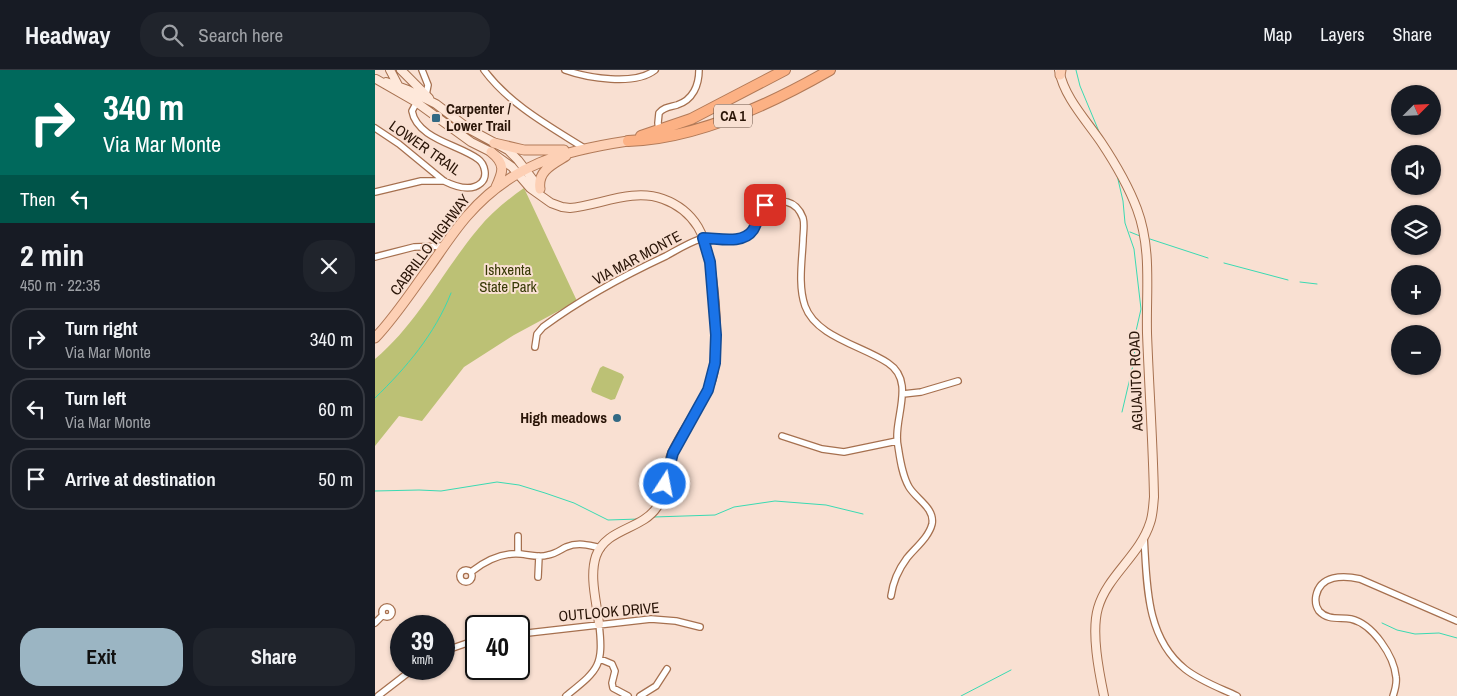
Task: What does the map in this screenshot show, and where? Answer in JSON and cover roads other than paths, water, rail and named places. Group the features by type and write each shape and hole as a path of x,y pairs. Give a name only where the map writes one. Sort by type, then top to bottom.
{"highway":[{"name":"CABRILLO HIGHWAY","path":"628,141 701,114 785,70"},
{"name":"CABRILLO HIGHWAY","path":"628,141 661,138 720,121 771,100 830,70"}],"main road":[{"name":"CABRILLO HIGHWAY","path":"375,338 396,314 467,216 494,190 522,171 549,158 579,149 628,141"},
{"path":"494,143 524,150 579,149"},
{"path":"541,192 539,179 544,171 579,149"},
{"path":"491,152 499,160 502,167 501,175 494,190"}],"street":[{"path":"390,70 397,86 404,95"},
{"path":"401,70 420,95 471,142 522,171"},
{"path":"420,95 428,85 423,70"},
{"path":"484,70 505,94 579,149"},
{"path":"565,70 587,76 617,80 635,78 655,70"},
{"path":"659,130 657,120 659,113 665,108 681,104 689,98 697,85 699,70"},
{"name":"AGUAJITO ROAD","path":"1060,72 1069,96 1102,144 1124,181 1137,210 1144,233 1148,273 1147,331 1154,497 1150,524 1144,536 1098,607 1096,621 1098,668 1104,696"},
{"path":"420,95 425,78"},
{"path":"375,79 420,95 436,104 469,129 514,155 522,171 551,203 566,208 629,196 647,195 662,198 686,212 694,221 703,238 710,262 716,335 715,363 711,382 673,453 663,494 657,508 645,520 614,536 601,548 597,555 594,574 602,648 600,659 590,676 566,696"},
{"path":"375,79 404,95 420,95"},
{"name":"LOWER TRAIL","path":"375,128 452,185 464,187 478,185 483,180 485,170 480,160 440,141 414,119 412,110 420,95"},
{"path":"375,192 421,181 445,181"},
{"name":"VIA MAR MONTE","path":"535,347 540,330 635,271 703,238 743,238 753,229 765,205 779,200 793,204 801,213 804,225 802,294 809,315 819,326 842,340 889,363 896,371 902,386 903,394 897,441 905,480 914,494 931,512 933,521 928,533 899,570 891,596"},
{"path":"375,257 414,247 445,246"},
{"path":"903,394 921,392 958,382"},
{"path":"782,436 822,449 844,452 897,441"},
{"path":"518,536 518,554"},
{"path":"1144,536 1153,619 1165,646 1175,660 1186,669 1237,696"},
{"path":"471,572 493,558 518,554 548,556 572,545 583,544 601,548"},
{"path":"538,577 539,556"},
{"path":"1393,696 1397,679 1394,664 1386,648 1362,624 1351,619 1330,618 1317,609 1317,594 1322,584 1338,576 1360,579 1457,620"},
{"path":"375,623 383,615"},
{"name":"OUTLOOK DRIVE","path":"530,633 660,619 701,627"},
{"path":"600,659 610,662 614,666 613,688 628,696"},
{"path":"640,696 656,686 667,669"},
{"path":"378,696 399,680"}],"waterway":[{"path":"1076,70 1080,86 1100,134"},
{"path":"1117,175 1123,201 1125,223 1134,249 1141,309 1136,331 1134,361 1122,412"},
{"path":"1130,232 1140,236"},
{"path":"1150,239 1208,258"},
{"path":"1224,263 1288,280"},
{"path":"1300,282 1317,284"},
{"path":"375,398 419,350 437,322 451,293"},
{"path":"375,491 441,491 497,482 519,485 545,493 574,503 608,520 639,519"},
{"path":"654,517 715,515 734,507 775,501 826,505 863,514"},
{"path":"1382,623 1397,630 1415,634 1439,633 1457,638"},
{"path":"961,696 1011,670"}],"place":[{"name":"Carpenter / Lower Trail","path":"436,118"},
{"name":"High meadows","path":"617,418"}],"park label":[{"name":"Ishxenta State Park","path":"508,278"}]}
